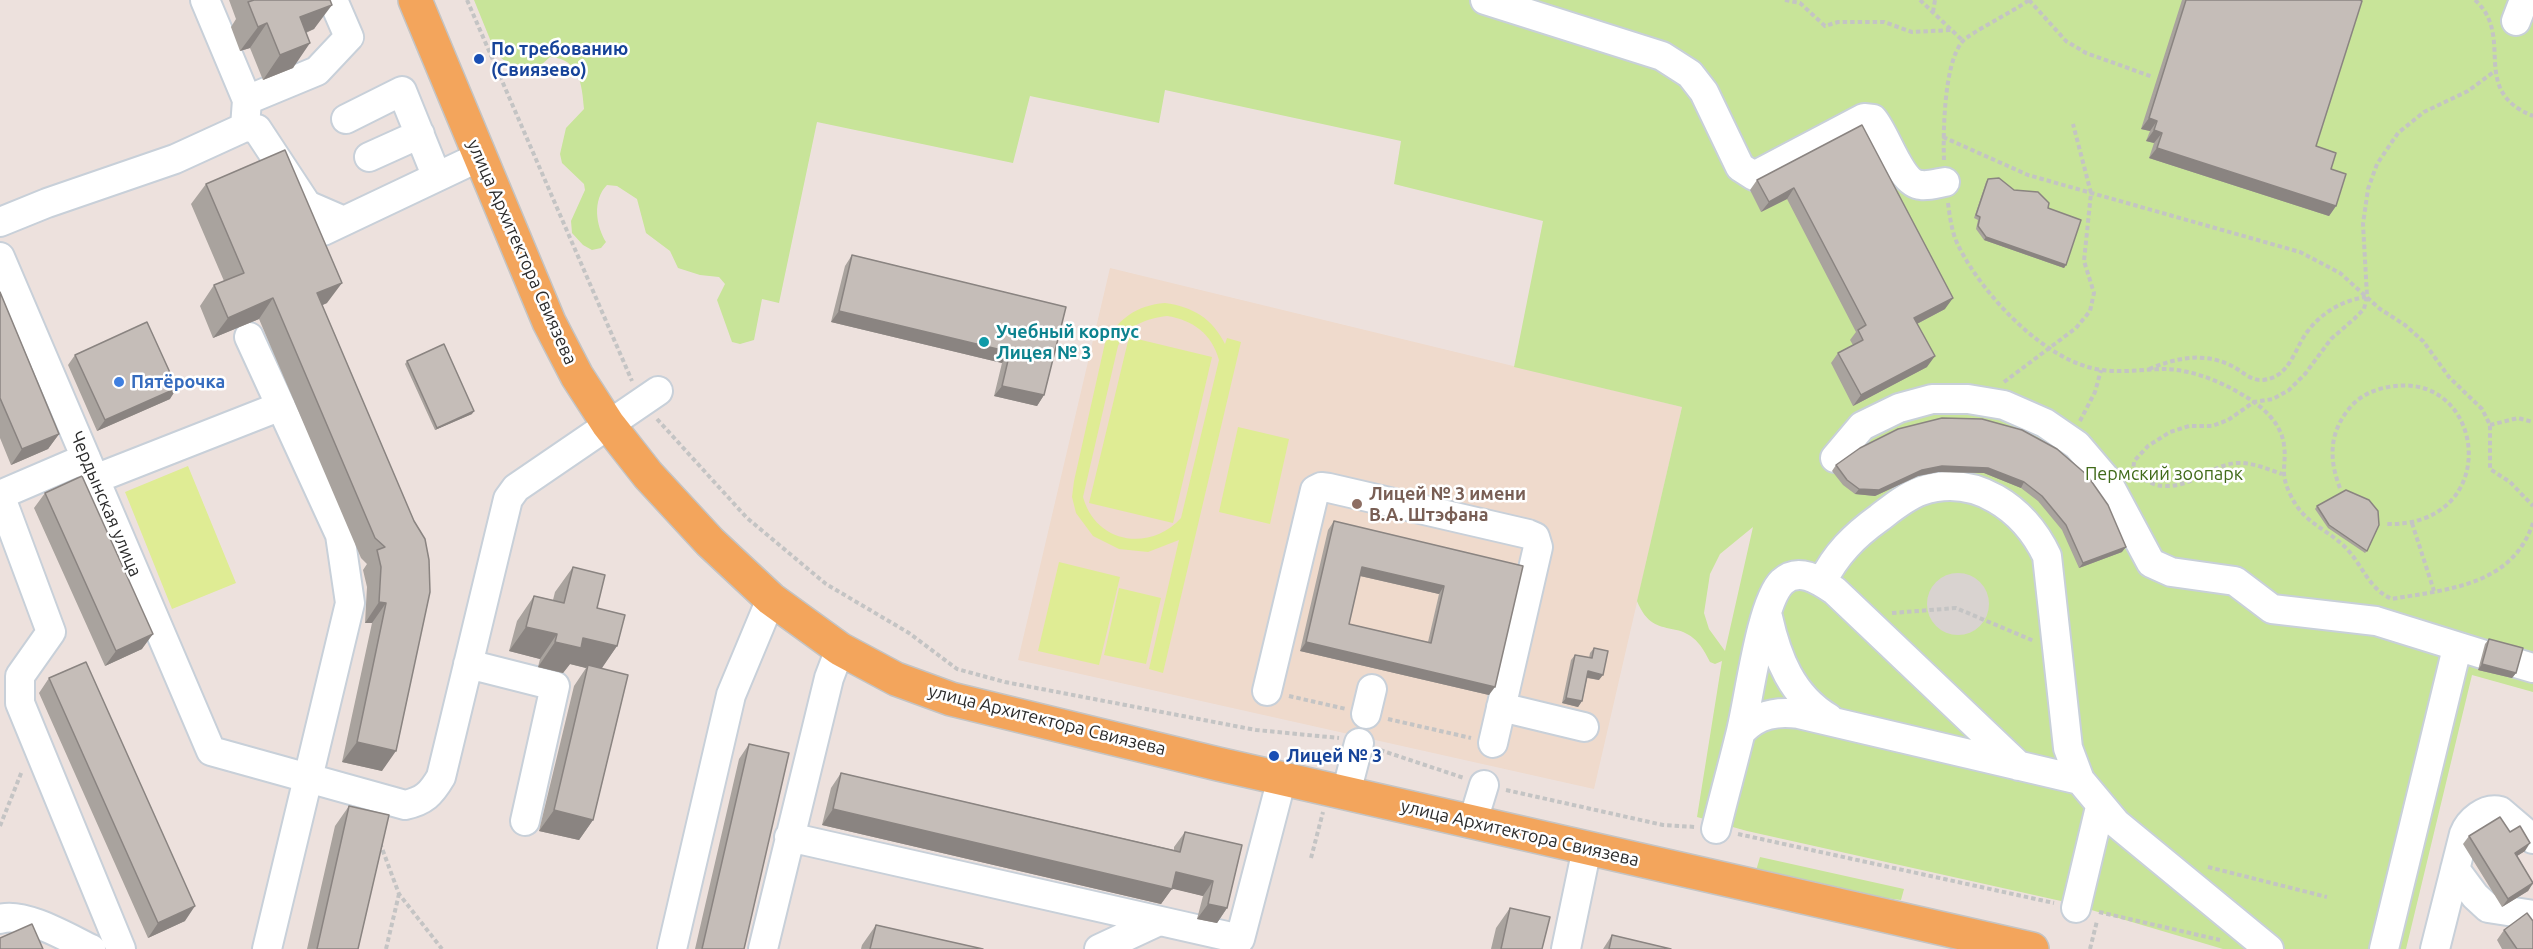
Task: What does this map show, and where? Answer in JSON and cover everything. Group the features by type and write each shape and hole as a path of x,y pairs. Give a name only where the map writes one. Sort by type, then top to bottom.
{"main road":[{"name":"улица Архитектора Свиязева","path":"415,0 549,322 577,376 608,424 663,492 710,542 771,599 840,649 896,679 951,699 1282,778 1335,799 1473,821 2032,949"}],"street":[{"path":"205,0 246,113 307,205 334,226 436,175 479,157"},
{"path":"0,222 47,202 175,159 246,113 318,71 349,37 333,0"},
{"path":"1485,0 1662,56 1690,74 1704,92 1740,167 1754,176 1864,118 1873,119 1880,128 1906,179 1920,185 1945,182"},
{"path":"346,119 402,91 436,175"},
{"path":"369,158 420,134"},
{"name":"Чердынская улица","path":"0,258 211,751 306,779"},
{"path":"249,337 340,535 350,603 267,949"},
{"path":"306,779 405,805 421,802 433,791 441,777 507,500 516,488 649,396"},
{"path":"1835,458 1862,426 1899,408 1932,399 1968,399 2004,405 2044,423 2120,477 2151,563 2170,572 2235,581 2272,609 2376,621 2469,651 2384,949"},
{"path":"121,949 20,703 20,676 51,632 0,495 280,406"},
{"path":"1267,691 1311,497 1321,487 1535,537 1538,547 1493,743"},
{"path":"1822,582 1833,560 1850,540 1905,498 1932,488 1958,487 1984,492 2020,515 2040,542 2047,556 2051,573 2056,651 2068,748 2080,780 2100,807 2116,823 2269,949"},
{"path":"1716,829 1742,731 1767,613 1773,594 1788,578 1803,575 1822,582 1863,615 2019,766"},
{"path":"672,949 731,695 771,599"},
{"path":"1767,613 1775,644 1795,689 1812,707 1838,724"},
{"path":"763,949 829,678 840,649"},
{"path":"468,664 555,686 525,821"},
{"path":"1501,707 1584,727"},
{"path":"1742,731 1756,719 1775,713 1799,714 2080,780"},
{"path":"1335,799 1359,743"},
{"path":"789,837 1159,921 1240,944 1282,778"},
{"path":"1473,821 1484,785"},
{"path":"2088,910 2100,807"},
{"path":"2435,949 2466,828 2487,812 2499,811 2533,838"},
{"path":"1566,949 1587,848"},
{"path":"2455,869 2475,896 2488,908 2533,915"},
{"path":"0,919 7,916 43,926 91,949"},
{"path":"1099,949 1159,921"}],"path":[{"path":"467,0 649,396 747,518 826,584 909,633 957,669 1005,682 1256,730 1342,739 1484,785 1663,825 1716,829 2225,941"},
{"path":"1785,0 1800,3 1824,26 1838,22 1884,22 1912,32 1951,30"},
{"path":"1920,0 1962,40"},
{"path":"1933,12 1935,0"},
{"path":"2153,77 2086,53 2067,41 2029,0 1962,40 1955,54 1946,96 1943,137 1945,182 1951,223 1958,246 2010,316 2046,349 2101,370 2168,369 2203,376 2254,402 2272,417 2284,445 2282,474 2302,514 2317,528 2344,546 2380,594 2392,598 2478,581 2514,559 2527,542 2533,523"},
{"path":"2475,0 2487,10 2494,31 2497,85 2510,102 2533,116"},
{"path":"2282,474 2251,464 2234,463 2187,483 2164,486 2120,477 2141,453 2170,432 2189,426 2212,426 2228,420 2254,402 2273,399 2289,390 2305,374 2331,339 2364,309 2367,296 2363,224 2368,189 2377,164 2398,134 2424,112 2468,91 2495,71"},
{"path":"1992,403 2002,384 2076,328 2090,311 2094,294 2084,261 2091,193 2073,124"},
{"path":"1943,137 2028,175 2300,252 2340,273 2423,341 2449,377 2482,409 2490,425 2490,469 2510,482 2533,506"},
{"path":"2146,370 2176,358 2203,358 2229,365 2249,377 2263,380 2285,371 2306,334 2344,300 2367,296"},
{"path":"2066,438 2085,414 2101,370"},
{"path":"2340,488 2333,467 2332,446 2341,418 2350,407 2367,394 2387,386 2402,385 2430,392 2442,399 2461,420 2468,441 2469,462 2466,477 2451,501 2440,511 2412,523 2385,524"},
{"path":"2490,425 2518,418 2533,422"},
{"path":"2412,523 2434,591"},
{"path":"1863,615 1956,608 2056,651"},
{"path":"1311,858 1335,799"},
{"path":"379,841 399,894 442,949"},
{"path":"2199,865 2327,897"},
{"path":"386,949 399,894"},
{"path":"2088,910 2090,949"}],"shaded area":[{"name":"Лицей № 3 имени В.А. Штэфана","path":"1110,268 1682,407 1594,789 1018,660"},
{"path":"1958,573 1980,582 1989,604 1980,626 1958,635 1936,626 1927,604 1936,582"}],"green space":[{"name":"Пермский зоопарк","path":"474,0 2533,0 2533,692 2472,675 2406,949 2223,949 2061,901 1747,831 1697,817 1722,661 1715,664 1710,662 1701,646 1691,636 1653,623 1637,601 1682,407 1514,367 1543,221 1394,184 1401,141 1165,90 1159,123 1030,96 1013,163 817,122 779,303 762,299 754,340 740,344 732,342 717,300 725,284 719,277 700,275 678,268 670,251 646,233 637,199 617,186 607,185 602,191 597,213 606,242 601,248 592,250 583,245 572,233 571,221 585,190 584,184 562,163 560,154 566,128 584,109 577,75 568,63 550,57 532,73 523,75 496,54","holes":["1753,527 1725,651 1709,629 1704,613 1710,574 1720,554"]},
{"path":"1165,303 1184,307 1208,321 1225,344 1227,338 1241,342 1163,673 1149,669 1179,540 1148,552 1119,549 1093,536 1076,513 1072,497 1105,343 1122,320 1137,310","holes":["1167,316 1200,330 1212,343 1219,360 1181,518 1168,529 1154,536 1140,539 1125,538 1099,525 1090,513 1083,497 1118,346 1132,328 1144,321"]},
{"path":"1129,337 1212,357 1173,523 1089,503"},
{"path":"1238,427 1289,439 1270,524 1219,512"},
{"path":"188,466 236,583 172,609 125,492"},
{"path":"1059,562 1120,577 1099,665 1038,651"},
{"path":"1119,588 1161,598 1146,664 1104,655"},
{"path":"1760,857 1904,889 1901,900 1886,898 1882,912 1753,881"}],"building":[{"path":"254,0 330,0 332,5 300,17 310,43 280,55 267,23 258,27 248,2"},
{"path":"2186,0 2362,1 2316,146 2336,153 2331,169 2346,174 2336,206 2157,148 2162,133 2154,130 2157,121 2149,118"},
{"path":"1862,125 1953,298 1914,318 1935,356 1861,395 1838,353 1863,340 1858,330 1866,325 1794,188 1769,202 1757,180"},
{"path":"285,150 342,283 317,293 414,521 425,539 429,560 430,592 396,751 357,742 386,603 379,602 381,567 377,550 385,547 375,538 273,298 228,318 214,285 244,273 206,184"},
{"path":"1999,178 2014,190 2038,192 2049,203 2048,208 2081,220 2066,265 1986,237 1978,226 1980,217 1976,215 1988,179"},
{"name":"Учебный корпус Лицея № 3","path":"852,255 1066,307 1044,395 1002,386 1010,352 839,311"},
{"path":"0,292 59,434 22,449 0,398"},
{"name":"Пятёрочка","path":"147,322 177,388 105,420 75,355"},
{"path":"444,344 474,411 437,428 407,361"},
{"path":"1942,418 1982,419 2022,430 2057,449 2087,475 2108,505 2126,547 2083,563 2066,525 2042,496 2024,482 1988,468 1942,466 1922,470 1879,490 1859,489 1847,480 1836,465 1860,448 1898,429"},
{"path":"82,476 153,634 116,651 45,493"},
{"path":"2346,490 2369,500 2378,511 2379,525 2367,551 2329,525 2317,506"},
{"path":"1334,521 1523,566 1495,687 1306,642","holes":["1362,567 1444,586 1431,643 1349,624"]},
{"path":"573,567 605,575 597,608 625,615 617,646 583,638 581,648 555,642 557,634 526,627 534,596 564,603"},
{"path":"2489,639 2523,648 2516,673 2482,664"},
{"path":"1594,648 1608,651 1603,675 1588,671 1582,701 1566,698 1575,655 1592,658"},
{"path":"86,662 195,906 158,923 49,678"},
{"path":"588,665 628,675 593,820 554,810"},
{"path":"749,744 789,753 744,949 702,949"},
{"path":"841,773 1180,852 1185,832 1242,845 1227,908 1208,904 1213,881 1176,872 1172,889 833,809"},
{"path":"349,806 389,815 358,949 317,949"},
{"path":"2500,817 2510,832 2520,826 2530,843 2515,853 2533,883 2508,899 2469,836"},
{"path":"1510,908 1550,917 1542,949 1501,949"},
{"path":"2527,913 2533,921 2533,949 2517,949 2504,930"},
{"path":"32,924 43,949 0,949 0,938"},
{"path":"876,925 983,949 870,949"},
{"path":"1612,935 1671,949 1609,949"}],"place":[{"name":"По требованию (Свиязево)","path":"479,59"},
{"name":"Учебный корпус Лицея № 3","path":"984,342"},
{"name":"Пятёрочка","path":"119,382"},
{"name":"Лицей № 3 имени В.А. Штэфана","path":"1357,504"},
{"name":"Лицей № 3","path":"1274,756"}]}
